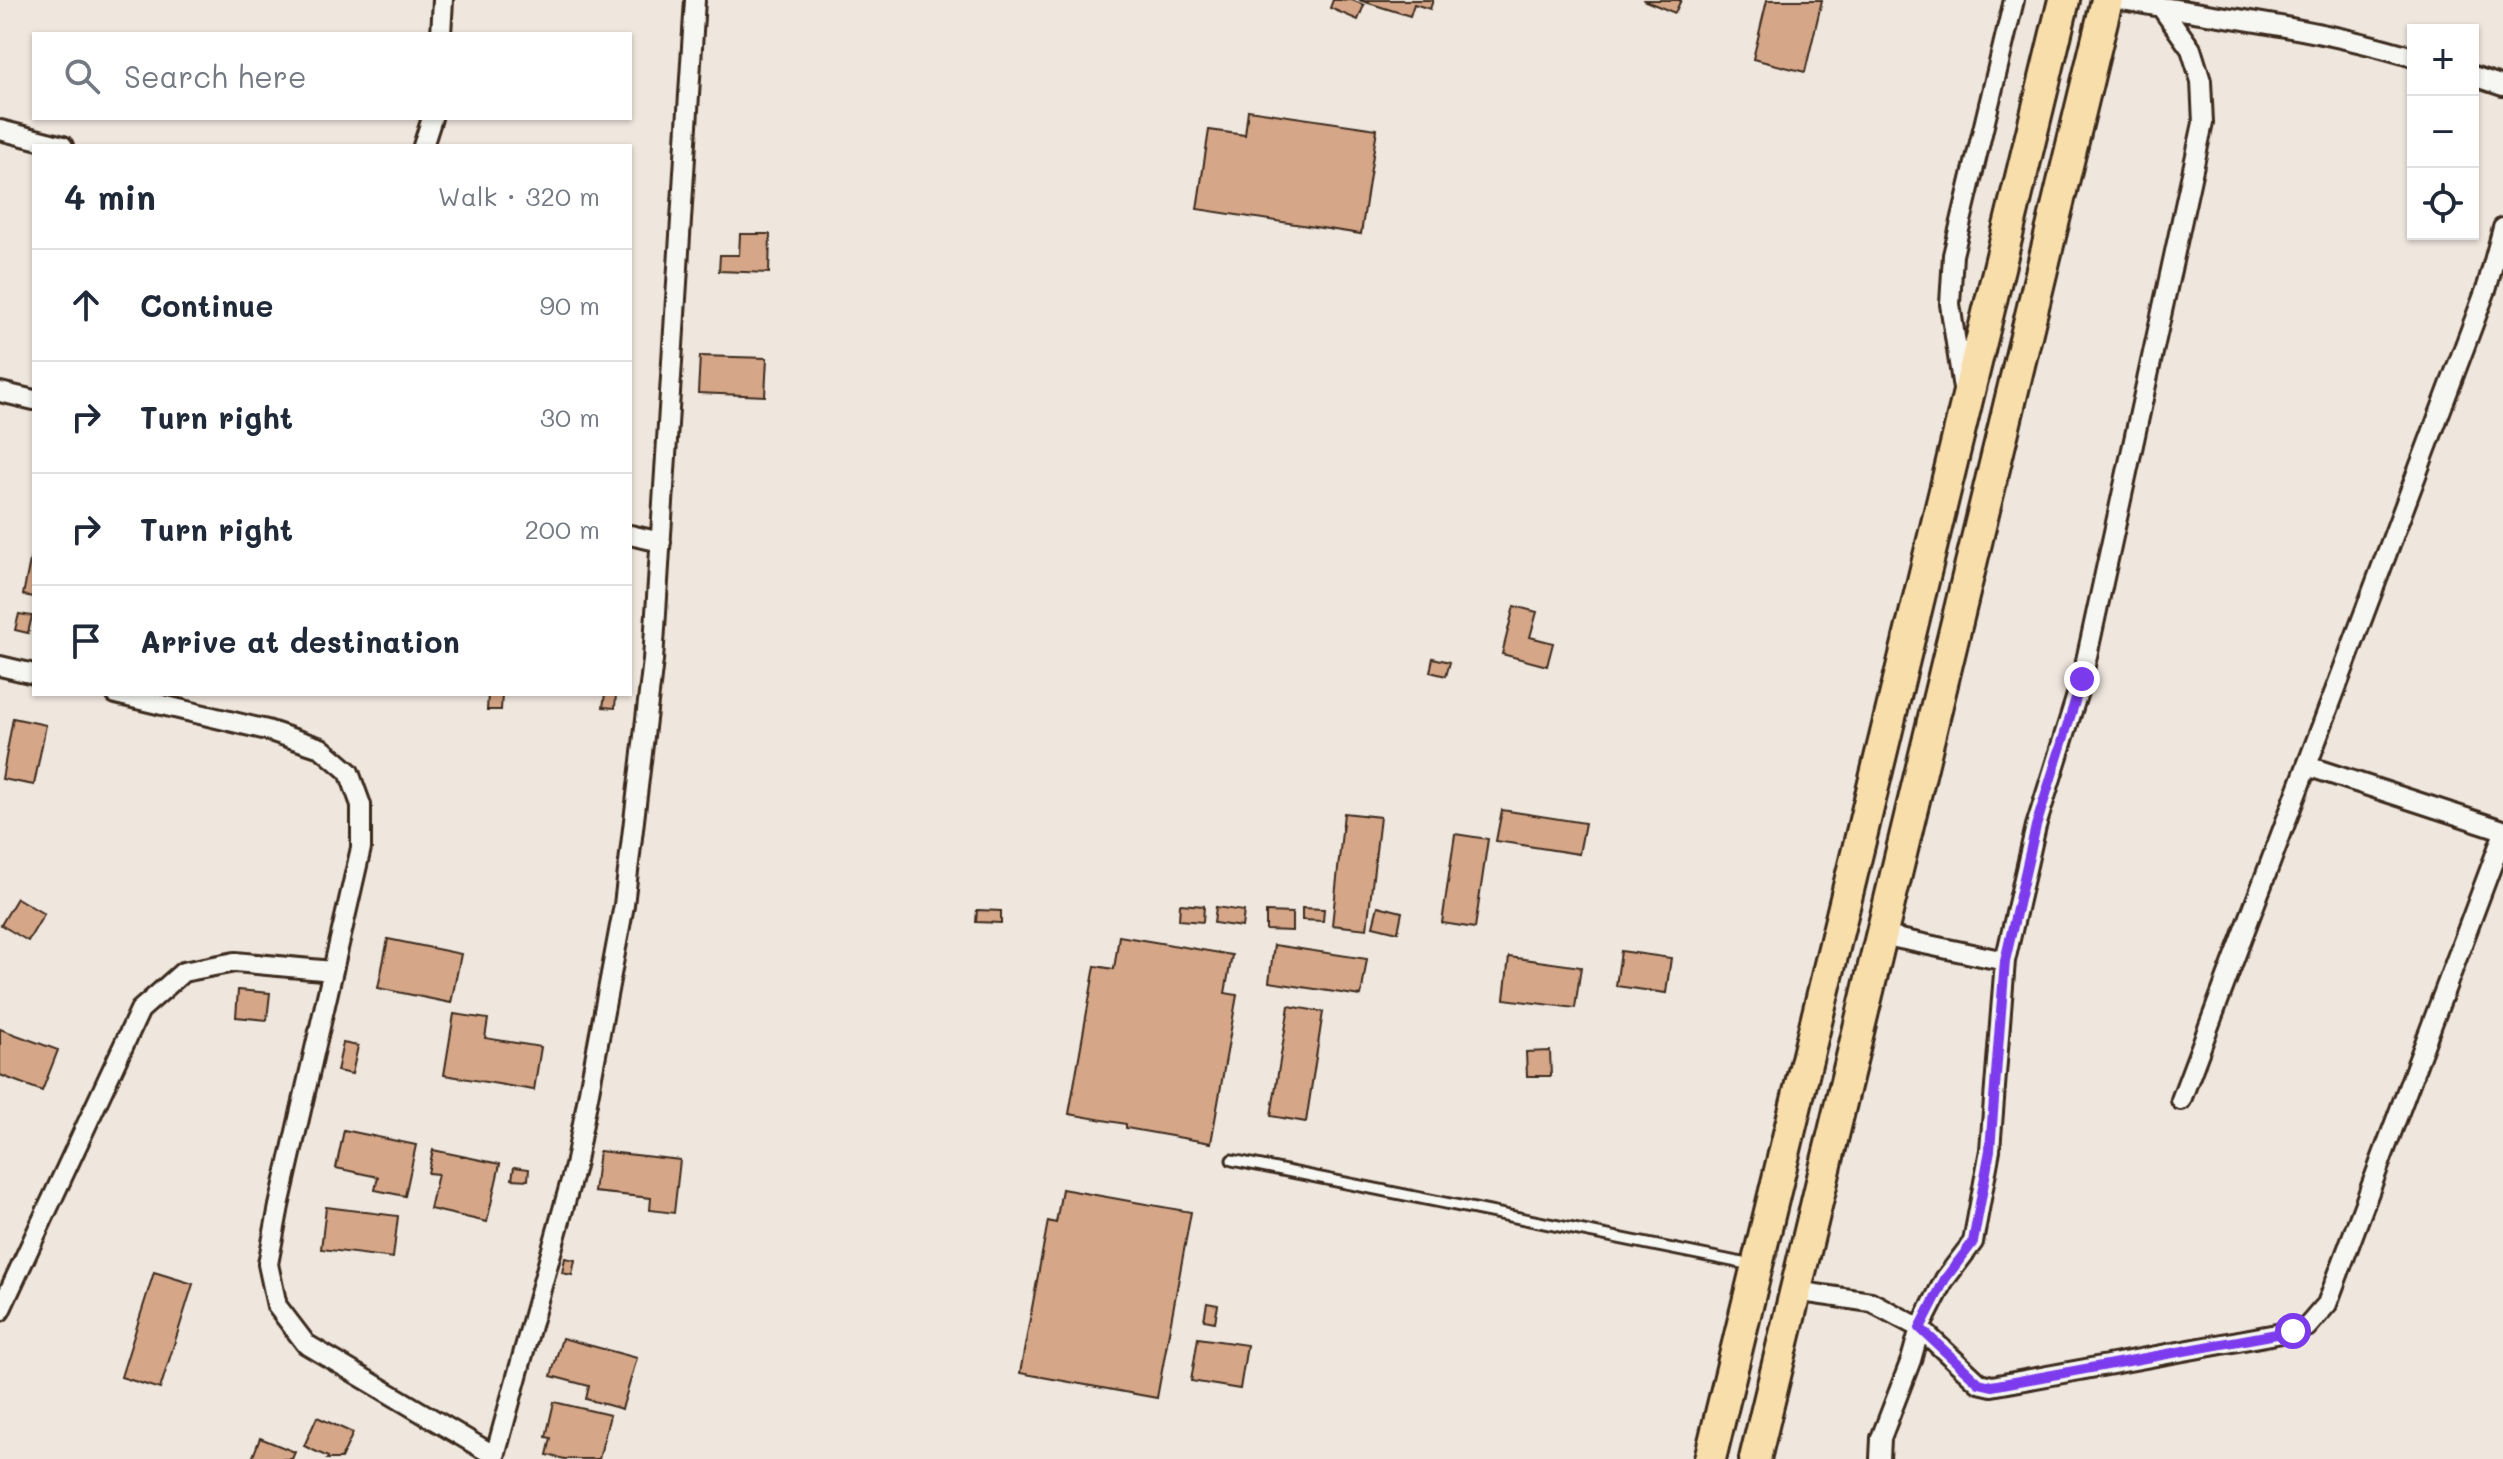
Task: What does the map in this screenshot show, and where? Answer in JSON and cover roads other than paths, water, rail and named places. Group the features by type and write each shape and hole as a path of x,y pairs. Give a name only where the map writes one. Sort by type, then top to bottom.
{"main road":[{"path":"1710,1459 2064,0"},
{"path":"1755,1459 2107,0"}],"street":[{"path":"441,32 443,0"},
{"path":"124,696 267,730 321,748 349,772 361,805 361,848 268,1264 277,1306 306,1344 494,1457 575,1166 624,905 653,660 695,0"},
{"path":"1965,404 1950,304 1953,255 2014,0"},
{"path":"2122,0 2240,19 2407,55"},
{"path":"1880,1459 1881,1438 1920,1328 1945,1279 1973,1242 1990,1150 2005,961 2036,826 2082,679 2203,123 2201,81 2191,49 2161,7"},
{"path":"2479,78 2503,86"},
{"path":"424,144 431,120"},
{"path":"0,130 55,144"},
{"path":"2181,1100 2307,766 2495,290 2503,228"},
{"path":"0,392 32,400"},
{"path":"632,535 661,542"},
{"path":"0,666 32,674"},
{"path":"1795,1291 1871,1302 1920,1328 1979,1383 1992,1386 2307,1327 2327,1304 2503,833 2307,766"},
{"path":"1881,935 2005,961"},
{"path":"0,1311 140,1010 183,972 235,962 333,971"}],"lane":[{"path":"1232,1160 1756,1266"}]}
